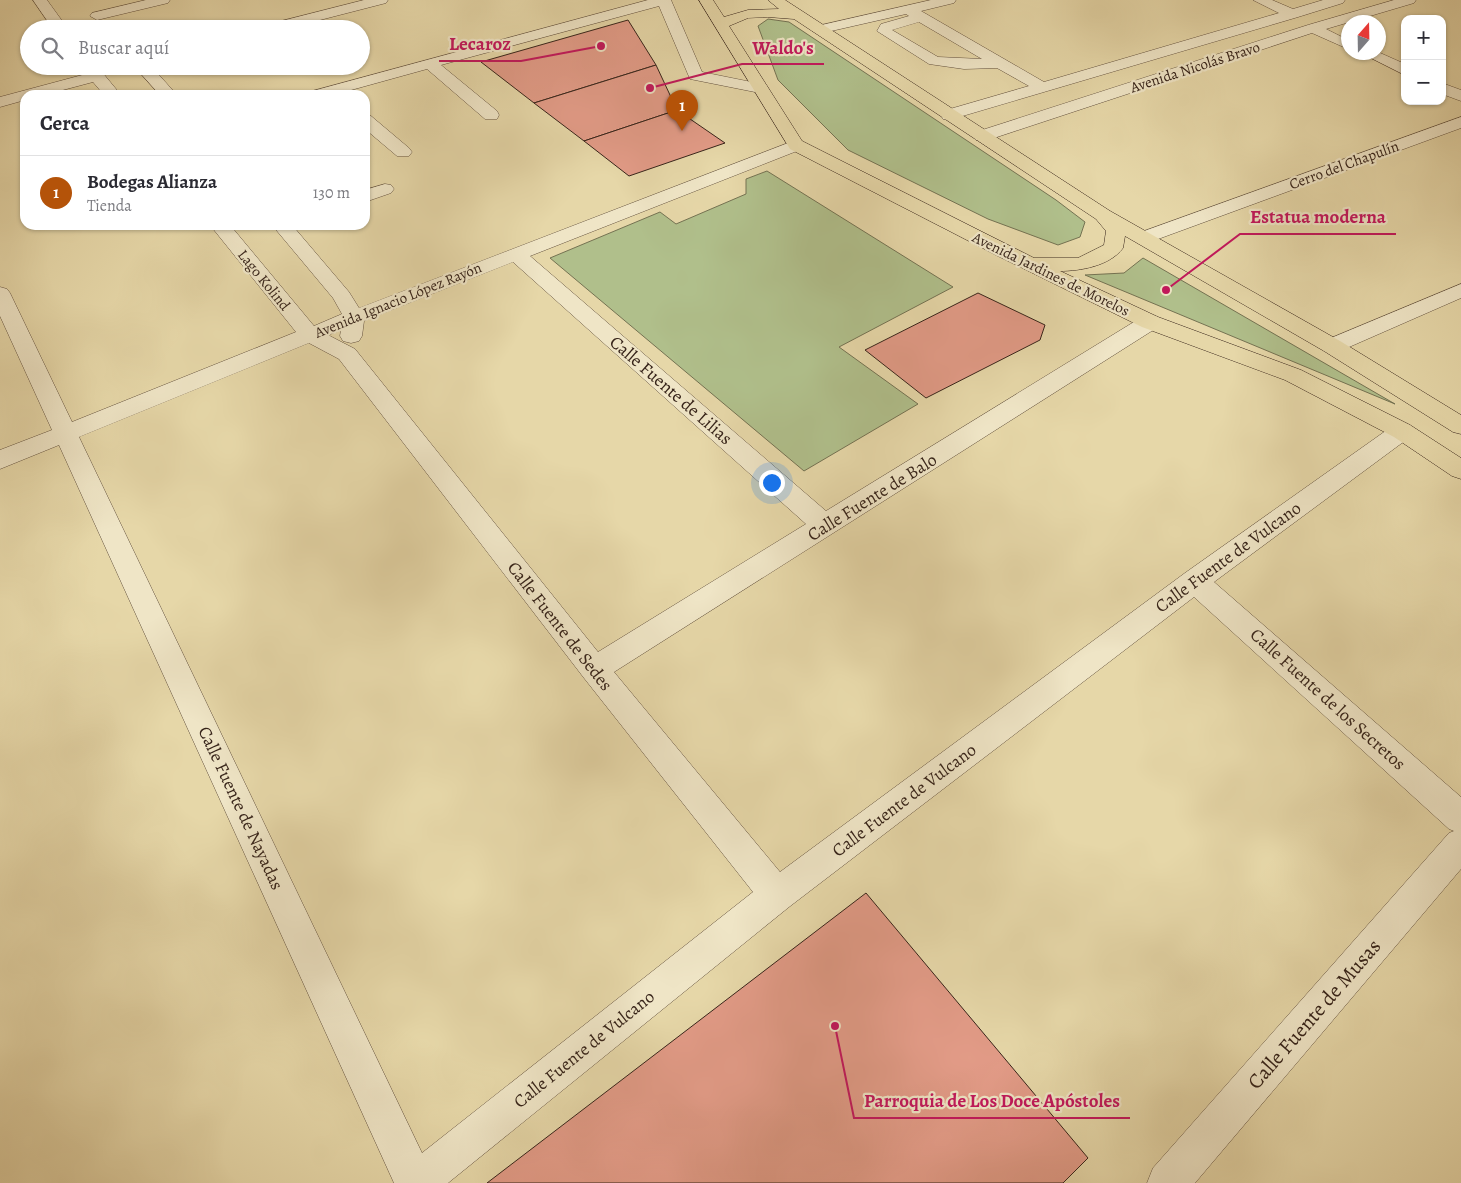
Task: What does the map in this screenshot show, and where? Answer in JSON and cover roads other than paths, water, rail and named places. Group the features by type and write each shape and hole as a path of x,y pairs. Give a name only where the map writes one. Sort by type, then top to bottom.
{"main road":[{"path":"706,0 796,145"},
{"path":"775,0 818,30 1103,214 1332,346 1461,426"},
{"path":"720,25 734,17 754,12 778,12 799,16"},
{"name":"Avenida Jardines de Morelos","path":"796,145 1004,252 1150,322 1293,375 1402,431 1461,470"},
{"path":"1004,252 1036,263 1059,265 1096,261 1113,248 1116,231 1103,214"}],"street":[{"path":"40,0 54,20"},
{"path":"100,20 93,11 163,0"},
{"path":"302,20 381,0"},
{"path":"340,90 664,0 696,76 760,88"},
{"path":"949,0 914,13 886,27 884,31 934,61 964,64 1000,63"},
{"path":"1260,0 1293,14"},
{"name":"Avenida Nicolás Bravo","path":"949,115 1338,0"},
{"path":"1351,0 1374,10"},
{"name":"Avenida Nicolás Bravo","path":"982,136 1313,28 1409,0"},
{"path":"818,30 914,13 1043,88"},
{"path":"1313,28 1341,42"},
{"path":"1383,60 1401,68"},
{"path":"430,64 491,115"},
{"path":"36,90 80,75"},
{"path":"96,75 109,90"},
{"path":"149,75 162,90"},
{"path":"1446,90 1461,96"},
{"path":"0,102 20,95"},
{"name":"Cerro del Chapulín","path":"1143,238 1461,122"},
{"path":"370,124 402,152"},
{"name":"Avenida Ignacio López Rayón","path":"0,460 354,317 796,145"},
{"path":"370,194 385,189"},
{"name":"Lago Kolind","path":"224,230 310,335"},
{"path":"286,230 342,296 354,317 347,354"},
{"name":"Calle Fuente de Lilias","path":"516,254 826,526"},
{"path":"1332,346 1461,290"},
{"name":"Calle Fuente de Nayadas","path":"0,293 415,1183"},
{"name":"Calle Fuente de Balo","path":"594,670 1150,322"},
{"name":"Calle Fuente de Sedes","path":"310,335 347,354 594,670 777,895"},
{"name":"Calle Fuente de Vulcano","path":"415,1183 777,895 1195,581 1402,431"},
{"name":"Calle Fuente de los Secretos","path":"1195,581 1461,818"},
{"name":"Calle Fuente de Musas","path":"1168,1183 1461,844"}],"place":[{"name":"Lecaroz","path":"601,46"},
{"name":"Waldo's","path":"650,88"},
{"name":"Bodegas Alianza","path":"682,131"},
{"name":"Estatua moderna","path":"1166,290"},
{"name":"Parroquia de Los Doce Apóstoles","path":"835,1026"}]}
